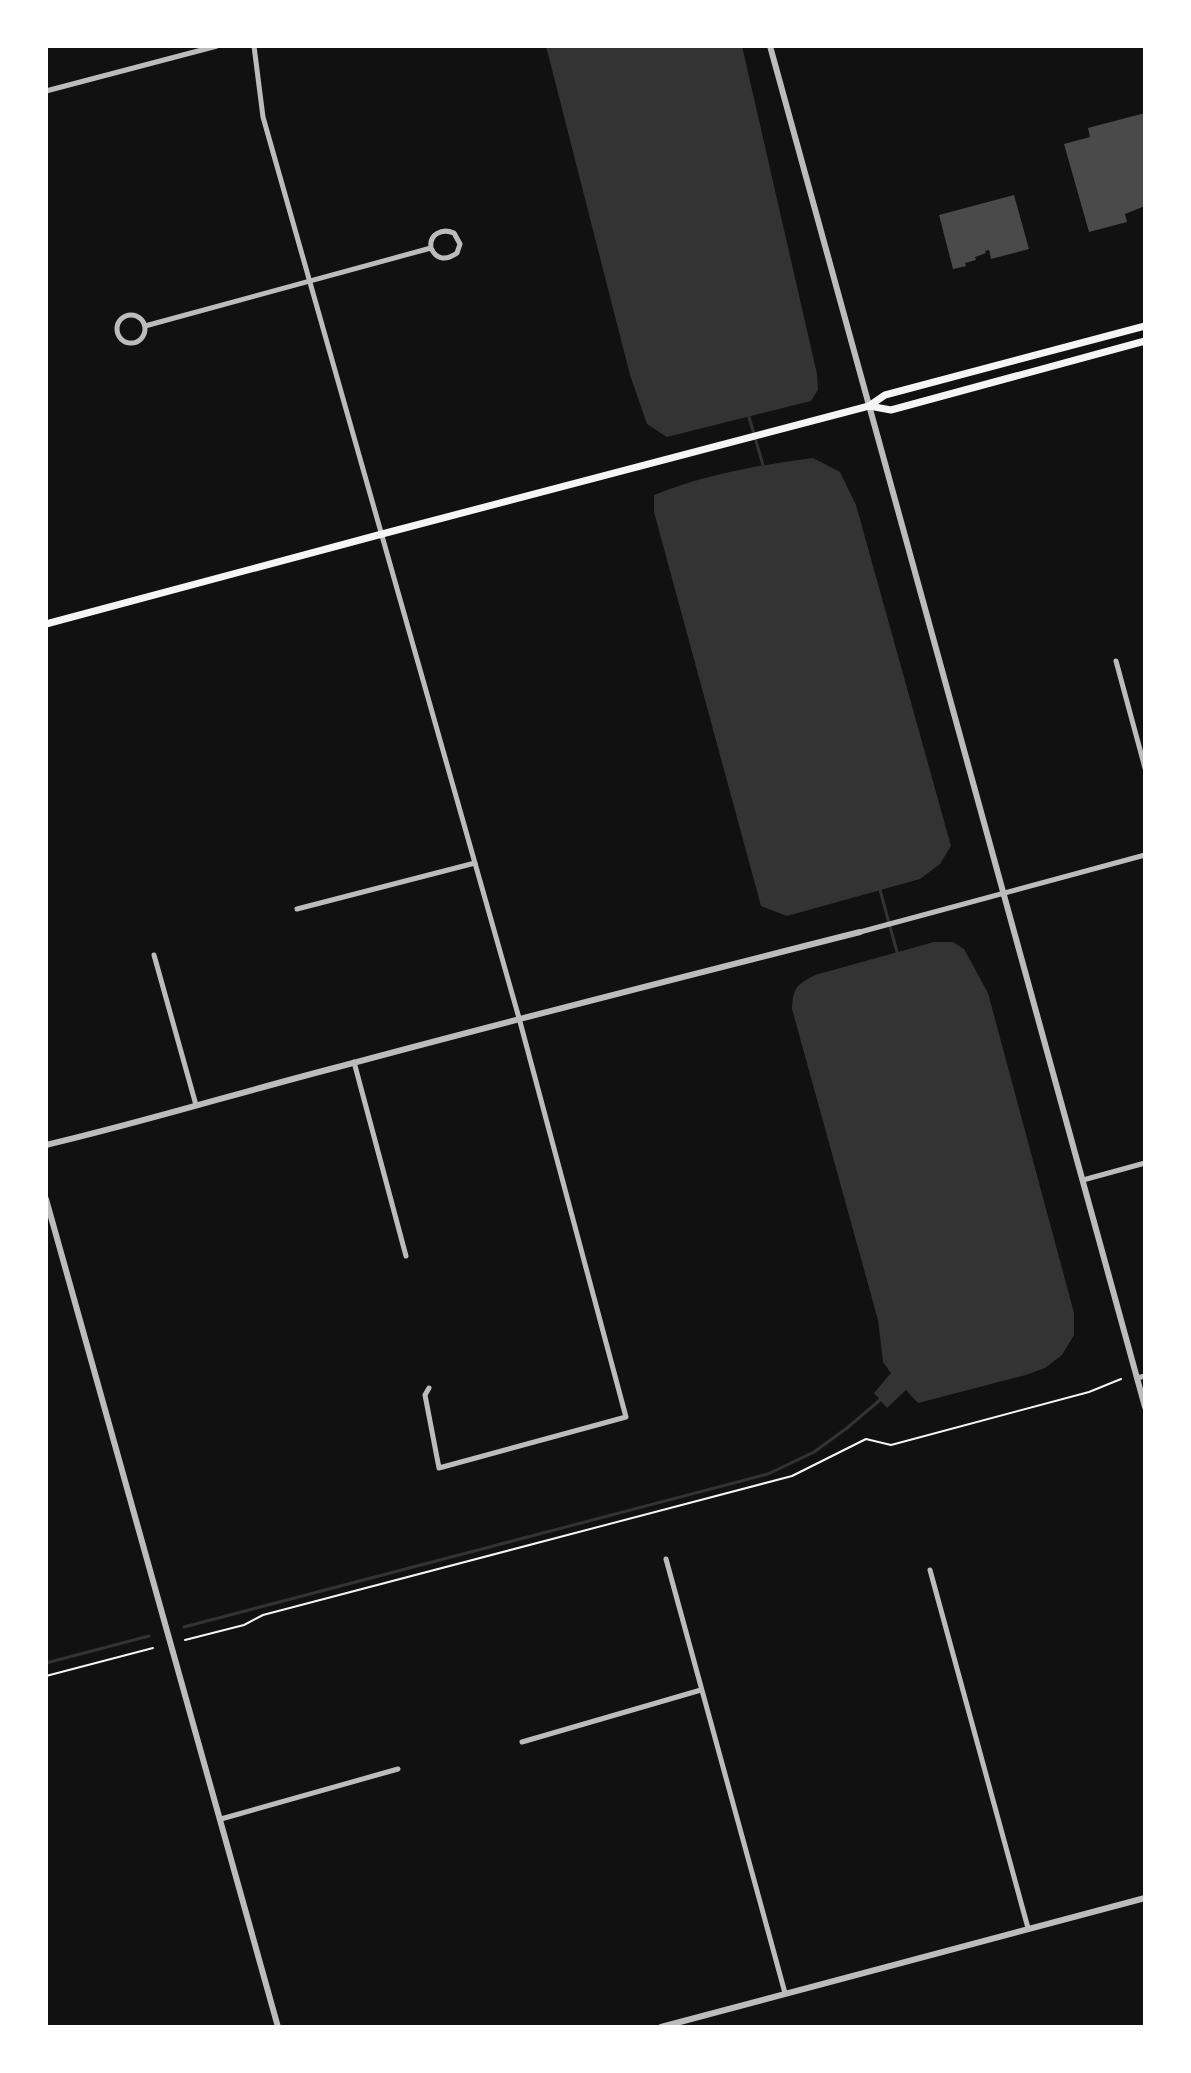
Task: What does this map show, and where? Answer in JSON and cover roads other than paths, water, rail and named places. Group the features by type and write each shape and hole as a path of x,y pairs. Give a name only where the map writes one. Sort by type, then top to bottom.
{"main road":[{"path":"46,624 869,406 885,395 1145,326"},
{"path":"869,406 891,410 1145,341"}],"street":[{"path":"46,91 217,46"},
{"path":"254,46 263,117 519,1018 626,1417 439,1468 425,1395 429,1388"},
{"path":"770,46 1083,1180 1141,1377 1145,1407"},
{"path":"451,231 459,240 459,251 450,257 439,258 431,248 432,239 439,232 451,231"},
{"path":"145,326 431,248"},
{"path":"128,315 139,317 145,326 143,336 135,343 124,341 118,332 119,321 128,315"},
{"path":"1116,661 1145,768"},
{"path":"46,1145 1145,855"},
{"path":"297,909 475,863"},
{"path":"154,955 196,1105"},
{"path":"354,1062 406,1256"},
{"path":"1083,1180 1145,1163"},
{"path":"46,1199 278,2027"},
{"path":"666,1559 785,1993"},
{"path":"930,1570 1028,1928"},
{"path":"522,1742 701,1690"},
{"path":"221,1819 398,1769"},
{"path":"661,2027 1145,1898"}],"waterway":[{"path":"749,417 763,465"},
{"path":"880,890 897,952"},
{"path":"184,1627 768,1474 814,1452 880,1400"},
{"path":"46,1663 149,1636"}]}
